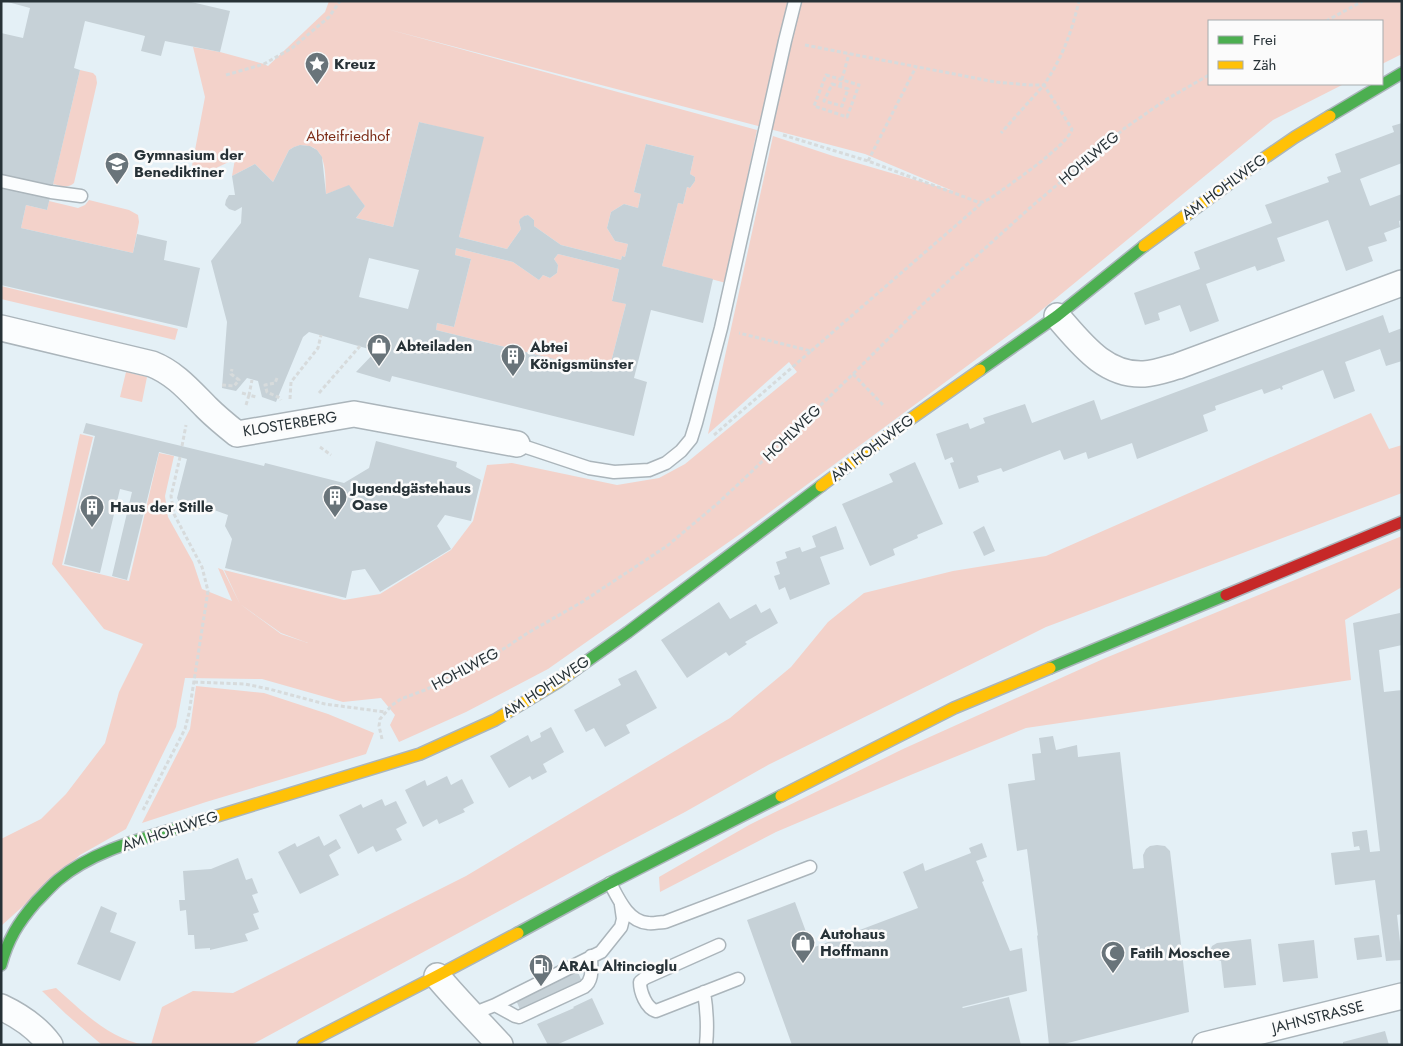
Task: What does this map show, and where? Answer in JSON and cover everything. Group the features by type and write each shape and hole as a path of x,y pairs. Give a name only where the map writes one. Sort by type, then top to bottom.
{"street":[{"name":"AM HOHLWEG","path":"1383,84 1402,73"},
{"name":"AM HOHLWEG","path":"1,966 8,944 24,916 58,880 104,853 126,844 420,754 510,712 558,682 644,620 902,425 1057,316 1150,241 1260,161 1303,132 1382,85"},
{"path":"1057,316 1092,355 1102,362 1118,370 1143,374 1178,366 1402,283"},
{"name":"KLOSTERBERG","path":"1,328 162,368 170,373 208,410 238,434 354,414 516,444"},
{"path":"303,1045 437,976 610,883 954,708 1402,522"},
{"path":"437,976 460,1004 472,1014 500,1045"},
{"name":"JAHNSTRASSE","path":"1205,1045 1402,996"},
{"path":"1,1007 14,1013 34,1027 50,1045"}],"lane":[{"path":"516,444 589,468 614,472 649,470 666,463 681,451 691,439 721,328 795,1"},
{"path":"1,181 51,192 81,196"},
{"path":"621,905 634,918 646,924 664,922 810,868"},
{"path":"472,1014 495,1005 601,952 622,927 621,905 610,883"},
{"path":"719,945 644,978 640,982 640,988 648,1006 656,1012 738,980"},
{"path":"495,1005 519,1017 584,987 590,982 591,956"},
{"path":"704,992 708,1026 706,1045"}],"path":[{"path":"226,75 264,64 292,48 329,17 340,1"},
{"path":"1001,133 1044,84 1065,48 1072,30 1079,1"},
{"path":"1328,20 1363,1"},
{"path":"785,41 995,82 1029,86 1044,84"},
{"path":"840,86 849,54"},
{"path":"868,161 916,67"},
{"path":"826,75 842,80 859,84 847,117 814,106 826,75"},
{"name":"HOHLWEG","path":"386,712 401,699 460,674 505,648 582,602 667,546 717,504 923,304 1085,160 1125,128 1160,104 1208,76"},
{"path":"832,84 848,89 842,106 824,101 828,92 832,84"},
{"path":"681,451 693,450 702,446 983,202 1046,157 1071,134 1070,123 1044,84"},
{"path":"820,90 828,92"},
{"path":"845,98 853,100"},
{"path":"830,111 833,104"},
{"path":"766,130 868,161 978,202 983,202"},
{"path":"721,328 812,351"},
{"path":"291,382 318,348 321,335"},
{"path":"334,376 360,346"},
{"path":"220,385 234,386 239,380 231,374 232,369"},
{"path":"853,374 882,404"},
{"path":"277,378 274,383 265,385 267,392 280,398"},
{"path":"242,393 249,395 252,380"},
{"path":"126,844 185,728 208,592 202,567 174,514 171,496 180,457"},
{"path":"194,682 245,684 325,704 386,712"},
{"path":"386,712 380,719 379,726 387,765"}],"green space":[{"name":"Abteifriedhof","path":"329,1 1402,1 1402,54 1383,64 1383,20 1208,20 1208,85 1342,85 1273,120 1032,318 743,532 548,669 466,712 399,742 390,725 395,715 381,698 343,702 262,679 185,678 176,727 126,829 80,855 1,926 1,839 41,819 66,794 105,743 119,692 143,644 104,629 52,564 80,434 93,437 62,565 129,581 159,453 174,456 165,496 168,517 193,562 202,589 232,601 218,568 223,570 240,604 224,570 344,600 380,594 451,550 473,521 487,465 512,463 617,485 659,478 685,464 797,372 789,362 708,434 773,136 833,156 953,191 865,154 387,29 757,130 726,283 662,266 678,203 683,204 687,187 690,188 695,181 695,177 690,174 694,156 646,144 634,192 641,194 638,208 624,204 611,212 607,228 615,241 628,244 625,257 622,256 621,260 561,245 534,226 534,220 528,215 519,222 521,229 507,249 459,237 483,138 419,122 393,227 356,218 365,206 349,186 326,194 322,159 314,148 308,146 298,146 289,150 273,182 255,164 232,176 235,159 195,178 192,166 205,97 193,47 220,52 268,66 325,12","holes":["240,604 281,633 308,643 281,634"]},
{"path":"80,70 93,73 96,76 97,83 74,183 69,186 61,186 53,184"},
{"path":"89,200 129,210 138,215 139,222 133,253 21,228 26,205 47,210 49,201 78,208 85,205"},
{"path":"456,248 513,262 539,280 543,275 550,278 557,273 558,265 554,259 558,254 619,269 612,300 626,304 610,366 592,361 590,368 436,330 437,323 454,327 471,259 455,255"},
{"path":"1,286 178,329 175,340 1,299"},
{"path":"126,372 147,377 142,402 120,397"},
{"path":"1371,413 1389,449 1402,445 1402,493 1046,627 768,765 685,812 251,1045 151,1045 162,1007 193,991 233,993 466,876 730,718 791,667 828,622 864,593 953,571 1046,556"},
{"path":"1402,536 1402,587 1345,620 1351,680 1026,728 776,832 660,892 659,877 749,825 903,749 1103,659"},
{"path":"196,686 264,693 328,714 374,733 366,754 142,823 190,729"},
{"path":"56,988 97,1023 120,1037 145,1045 102,1045 42,991"}],"building":[{"path":"4,1 187,1 230,11 220,52 165,41 161,56 141,51 145,36 85,21 74,68 80,70 47,210 26,205 21,228 133,253 137,234 167,241 164,260 200,268 187,328 1,285 1,33 23,38 30,8"},
{"path":"419,122 484,137 459,237 507,249 521,229 520,219 528,215 534,220 534,226 561,245 621,260 622,256 625,257 628,244 615,241 607,228 611,212 624,204 638,208 641,194 634,192 646,144 694,156 690,174 695,177 695,181 690,188 687,187 683,204 678,203 662,266 713,279 703,323 651,310 634,378 647,382 634,436 392,376 390,382 356,372 376,351 309,332 303,337 276,402 262,397 258,381 247,378 236,391 222,388 227,322 211,261 241,223 242,207 235,211 225,205 229,195 235,195 232,176 255,164 273,182 289,150 300,145 310,146 317,150 322,157 326,194 349,185 365,206 356,218 393,227","holes":["456,248 513,262 539,280 543,275 550,278 557,273 558,265 554,259 558,254 619,269 612,301 626,304 610,366 592,361 590,368 436,330 437,323 454,327 471,259 455,255","369,258 419,270 408,309 359,297"]},
{"path":"1402,123 1402,163 1360,179 1370,206 1402,194 1402,220 1399,221 1400,227 1384,233 1387,241 1368,247 1373,261 1346,271 1328,220 1277,238 1285,261 1257,271 1255,266 1206,284 1219,321 1190,332 1180,305 1158,313 1160,320 1145,325 1134,293 1200,269 1194,252 1272,223 1265,205 1329,182 1327,177 1341,172 1335,154 1394,132 1392,126"},
{"path":"1383,315 1389,333 1402,328 1402,361 1386,366 1380,349 1345,362 1355,391 1334,399 1323,370 1282,386 1283,389 1281,390 1280,388 1264,394 1262,389 1215,406 1216,410 1203,415 1208,431 1137,459 1132,443 1088,459 1086,452 1064,460 1060,450 1003,472 1001,468 977,476 979,482 959,489 950,463 954,462 952,457 945,460 936,434 968,423 970,429 985,423 983,418 1025,404 1032,423 1094,400 1101,420"},
{"name":"Jugendgästehaus Oase","path":"86,423 264,466 265,463 344,483 369,468 376,441 457,462 456,467 481,480 471,521 445,515 437,526 451,549 380,592 365,569 352,571 346,598 225,568 232,539 225,526 228,515 200,505 184,513 177,498 187,459 159,452 127,580 112,576 132,492 120,489 100,573 64,564 95,436 83,433"},
{"path":"915,462 943,524 917,535 918,538 893,549 895,555 870,566 842,504 893,482 889,474"},
{"path":"836,526 844,549 820,557 830,584 790,600 785,587 779,590 774,576 780,574 776,562 787,558 785,552 800,547 802,552 816,547 812,536"},
{"path":"984,526 995,551 984,556 973,532"},
{"path":"719,602 730,619 756,604 761,613 770,608 778,623 745,642 747,644 729,656 726,652 687,678 661,640"},
{"path":"1400,613 1402,645 1379,650 1384,692 1402,690 1402,914 1397,915 1402,960 1386,961 1375,880 1335,885 1331,853 1360,850 1359,846 1354,847 1352,832 1367,830 1370,852 1380,851 1353,623"},
{"path":"636,670 657,708 626,725 630,733 605,747 594,728 586,732 574,710 621,685 618,679"},
{"path":"551,727 564,752 543,764 547,772 532,780 530,776 509,788 490,756 528,735 531,742 541,737 540,733"},
{"name":"Fatih Moschee","path":"1053,736 1056,750 1077,745 1078,757 1120,752 1133,869 1144,868 1143,855 1150,846 1165,846 1170,851 1189,1012 1060,1045 1049,1045 1027,849 1017,851 1008,784 1035,780 1032,754 1041,753 1039,738"},
{"path":"447,776 451,785 462,779 474,803 463,809 465,812 439,824 437,819 423,827 405,790 425,780 427,786"},
{"path":"382,799 385,806 396,801 407,823 396,829 402,840 376,852 373,846 358,854 339,815 361,804 363,808"},
{"path":"319,836 324,846 336,839 341,848 329,855 339,875 300,894 278,852 295,843 297,847"},
{"path":"982,843 987,857 976,861 984,881 982,882 1010,951 1022,948 1027,991 962,1007 1009,997 1021,1045 792,1045 747,920 795,902 812,948 918,908 903,872 923,863 925,871 971,853 969,848"},
{"path":"238,858 246,880 252,878 258,893 252,895 259,912 253,914 259,929 245,934 248,941 210,950 210,948 195,949 194,935 188,935 186,910 180,911 179,900 185,900 183,871 211,869"},
{"path":"101,906 117,913 110,932 136,942 120,981 77,964"},
{"path":"1379,935 1382,957 1357,960 1354,938"},
{"path":"1251,939 1256,985 1224,988 1221,961 1212,957 1210,951 1212,946 1217,943"},
{"path":"1314,940 1318,978 1283,982 1278,944"},
{"path":"574,963 587,993 525,1021 512,991"},
{"path":"592,998 604,1024 556,1045 548,1045 537,1024"},
{"path":"1385,1031 1389,1045 1343,1045 1343,1042"}],"traffic: fast":[{"path":"1383,84 1402,73"},
{"path":"1330,116 1382,85"},
{"path":"980,370 1057,316 1144,246"},
{"path":"576,669 821,486"},
{"path":"1050,668 1226,595"},
{"path":"518,933 610,883 781,796"},
{"path":"1,965 10,939 24,917 36,902 72,869 104,852 191,824"}],"traffic: slow":[{"path":"1144,246 1260,161 1330,116"},
{"path":"821,486 902,425 980,370"},
{"path":"781,796 954,708 1050,668"},
{"path":"191,824 420,754 495,720 576,669"},
{"path":"303,1045 518,933"}],"traffic: jam":[{"path":"1226,595 1402,522"}],"place":[{"name":"Kreuz","path":"317,85"},
{"name":"Gymnasium der Benediktiner","path":"117,185"},
{"name":"Abteiladen","path":"379,367"},
{"name":"Abtei Königsmünster","path":"513,377"},
{"name":"Jugendgästehaus Oase","path":"335,518"},
{"name":"Haus der Stille","path":"92,528"},
{"name":"Autohaus Hoffmann","path":"803,964"},
{"name":"Fatih Moschee","path":"1113,974"},
{"name":"ARAL Altincioglu","path":"541,987"}]}
